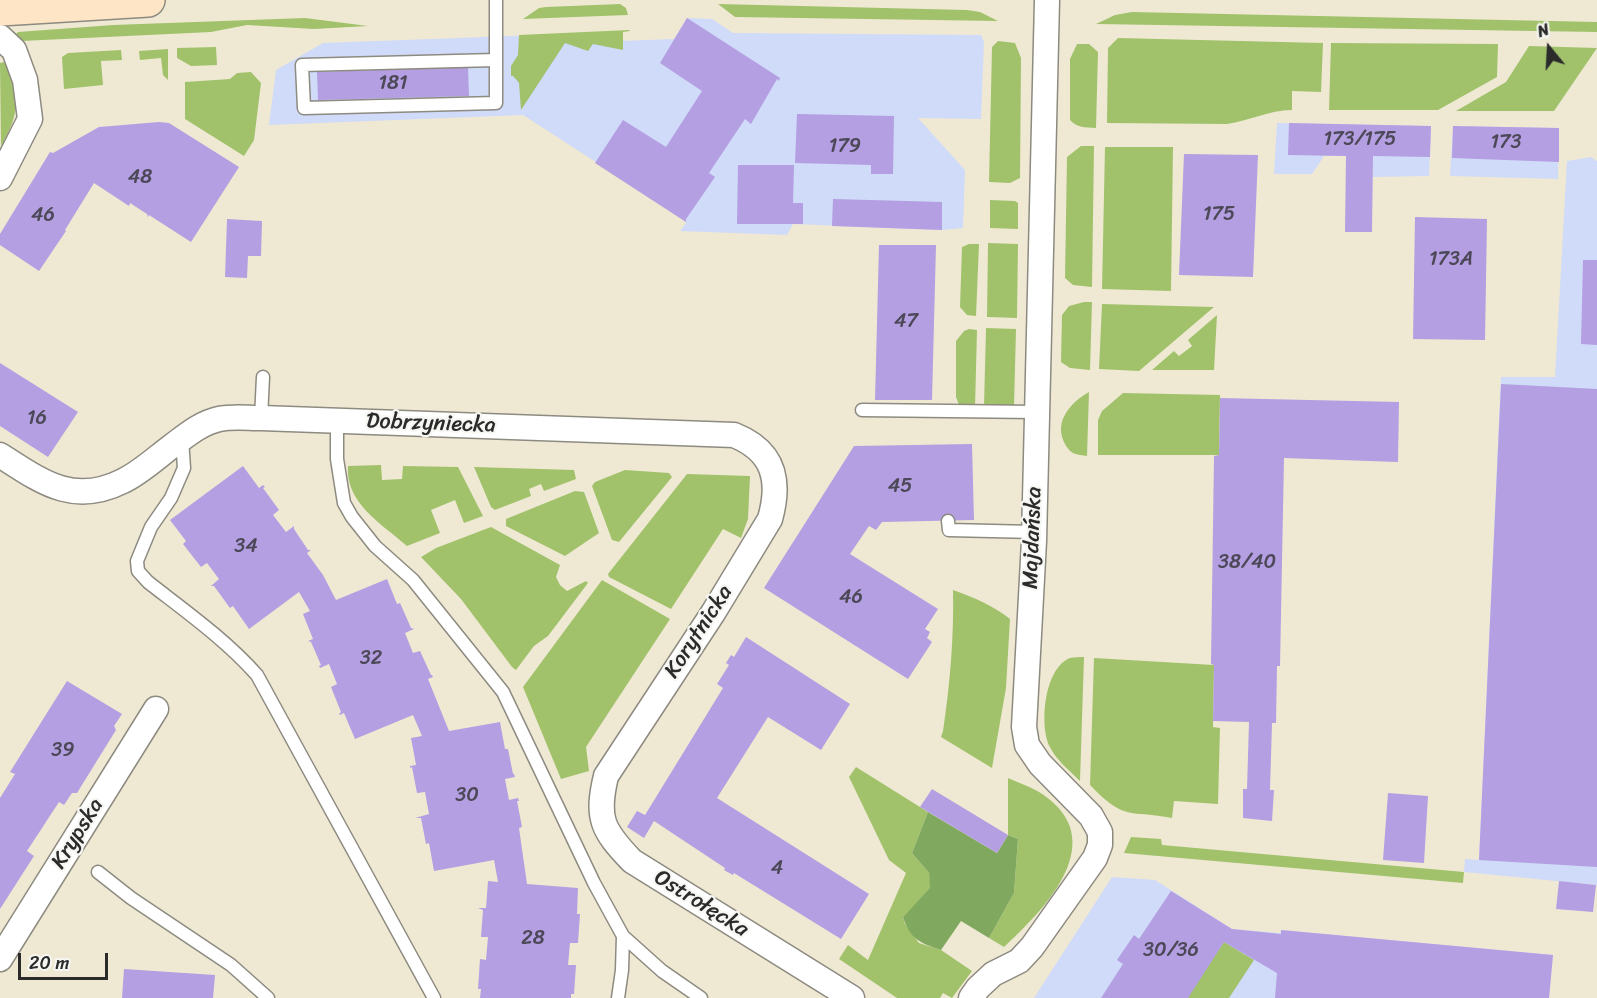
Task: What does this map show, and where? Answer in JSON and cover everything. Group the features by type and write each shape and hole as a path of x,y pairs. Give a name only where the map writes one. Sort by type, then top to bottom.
{"main road":[{"path":"0,9 148,0"}],"street":[{"name":"Majdańska","path":"971,998 978,987 993,974 1019,961 1032,947 1095,858 1100,845 1100,832 1091,816 1040,764 1028,745 1024,727 1034,532 1047,0"},
{"path":"0,37 14,51 25,80 30,118 0,178"},
{"name":"Dobrzyniecka","path":"0,455 43,481 64,490 83,493 100,490 124,481 198,427 221,418 261,418 734,435 748,441 763,454 776,482"},
{"name":"Korytnicka","path":"606,776 713,613 770,519 775,502 776,482"},
{"name":"Krypska","path":"0,959 156,708"},
{"name":"Ostrołęcka","path":"606,776 600,799 600,812 614,843 632,861 843,996"}],"lane":[{"path":"495,60 302,65 304,108 496,103 496,0"},
{"path":"261,418 263,377"},
{"path":"862,410 1036,412"},
{"path":"337,421 337,459 345,503 352,518 375,546 412,580 503,692 594,884 623,936 662,971 701,998"},
{"path":"182,439 184,468 171,498 151,527 137,561 138,571 148,582 220,638 257,675 434,998"},
{"path":"948,521 949,530 1034,532"},
{"path":"98,872 130,898 231,966 268,998"},
{"path":"618,998 623,936"}],"shaded area":[{"path":"687,18 712,19 733,33 981,35 984,42 981,119 918,118 965,170 963,228 942,230 793,224 787,235 680,231 686,223 684,219 523,115 269,125 276,70 323,43 566,34 566,43 674,39"},
{"path":"1277,123 1431,126 1429,176 1373,177 1373,156 1324,156 1312,174 1274,174"},
{"path":"1453,126 1559,128 1558,179 1450,176"},
{"path":"1591,157 1597,161 1597,885 1464,872 1465,859 1479,860 1501,377 1555,377 1567,161"},
{"path":"1112,877 1155,880 1232,929 1280,933 1281,930 1553,955 1549,998 1034,998"}],"green space":[{"path":"620,4 626,8 628,15 523,19 539,8"},
{"path":"718,4 967,10 980,12 998,21 735,17"},
{"path":"1132,12 1597,22 1597,32 1096,24 1115,15"},
{"path":"305,18 368,26 314,29 247,25 211,32 22,41 16,34 18,32 113,25"},
{"path":"629,30 623,32 623,50 593,44 588,51 565,43 521,110 519,83 511,76 511,66 518,55 519,35"},
{"path":"1118,38 1323,43 1321,92 1292,91 1292,110 1227,124 1107,123 1108,48"},
{"path":"998,41 1015,43 1021,58 1020,178 1010,183 989,182 992,47"},
{"path":"1331,43 1498,44 1497,77 1438,110 1329,110"},
{"path":"1077,44 1089,44 1098,52 1096,128 1078,126 1070,120 1070,59"},
{"path":"1529,46 1597,48 1554,111 1456,111 1506,82"},
{"path":"216,47 217,65 191,66 177,58 177,48"},
{"path":"168,49 168,80 163,75 161,58 140,60 139,51"},
{"path":"121,50 122,60 101,61 103,85 64,89 62,57 68,53"},
{"path":"4,62 16,94 16,104 12,124 1,146 0,63"},
{"path":"251,72 261,83 254,140 244,156 185,119 185,82 230,79 237,73"},
{"path":"1081,146 1094,146 1092,287 1073,285 1065,278 1067,157"},
{"path":"1105,147 1173,147 1171,291 1102,289"},
{"path":"990,200 1018,203 1018,229 990,228"},
{"path":"988,243 1018,244 1017,318 987,317"},
{"path":"979,244 976,316 967,315 960,307 962,247"},
{"path":"1092,302 1090,370 1070,368 1061,362 1062,315 1069,306"},
{"path":"1102,304 1214,307 1139,371 1099,369"},
{"path":"1217,315 1214,370 1152,370 1174,351 1179,356 1192,346 1188,340"},
{"path":"986,328 1016,329 1014,407 984,407"},
{"path":"977,330 975,408 959,405 956,397 956,341 964,331"},
{"path":"1089,392 1087,456 1075,454 1069,450 1061,434 1061,427 1066,413 1076,401"},
{"path":"1123,393 1220,395 1219,455 1098,455 1098,420 1102,411"},
{"path":"381,465 382,480 402,479 403,466 458,467 483,516 464,523 455,500 431,510 440,533 407,546 367,512 352,491 348,466"},
{"path":"474,467 574,470 576,479 544,491 541,484 529,489 531,496 495,510 491,507"},
{"path":"625,470 669,473 672,477 619,542 612,540 592,486 595,482"},
{"path":"687,474 750,476 748,519 741,538 723,529 671,609 609,577 608,574"},
{"path":"575,491 584,492 599,533 565,556 506,526 506,519"},
{"path":"491,527 560,565 556,577 567,591 586,581 588,583 548,636 534,646 516,670 461,599 421,557 436,548"},
{"path":"602,580 670,619 586,747 589,771 561,779 523,687"},
{"path":"953,590 983,602 1010,619 1006,688 992,768 941,737 951,661"},
{"path":"1084,657 1080,781 1059,761 1050,747 1045,726 1045,712 1049,685 1054,673 1070,658"},
{"path":"1094,658 1214,665 1213,727 1220,728 1218,804 1174,801 1172,818 1137,814 1121,810 1090,785"},
{"path":"856,767 928,812 912,853 929,873 931,888 903,917 905,924 919,943 941,950 972,971 952,998 943,993 940,998 897,998 839,959 848,945 868,960 906,873 889,860 849,777"},
{"path":"1008,778 1049,799 1066,817 1072,837 1071,857 1063,878 1035,916 1004,947 989,938 1014,893 1018,839 1008,835"},
{"path":"928,812 997,853 1008,835 1018,839 1014,893 989,938 961,921 941,950 917,939 906,924 903,917 930,888 929,873 912,853"},
{"path":"1131,837 1161,839 1162,845 1464,872 1463,883 1124,853"},
{"path":"1224,942 1254,960 1229,998 1187,998"}],"building":[{"path":"687,18 780,78 779,81 777,79 751,124 745,119 709,173 715,177 686,222 595,163 623,120 666,147 702,91 660,63"},
{"path":"468,67 469,96 318,100 317,72"},
{"path":"797,114 894,116 893,174 871,174 871,165 795,163"},
{"path":"169,123 239,167 191,242 94,183 39,271 0,245 0,234 50,152 53,153 99,127"},
{"path":"1289,123 1431,126 1430,157 1373,156 1372,232 1345,232 1346,156 1288,155"},
{"path":"1453,126 1559,128 1559,162 1452,158"},
{"path":"1184,154 1258,155 1253,277 1179,275"},
{"path":"738,165 794,165 793,203 803,203 803,224 737,224"},
{"path":"833,199 942,202 942,230 832,226"},
{"path":"1415,217 1487,219 1485,340 1413,339"},
{"path":"227,219 262,221 261,256 248,256 247,278 225,277"},
{"path":"879,245 936,245 932,400 875,400"},
{"path":"1583,260 1597,260 1597,345 1581,344"},
{"path":"0,363 78,412 48,457 0,426"},
{"path":"1501,384 1597,389 1597,867 1479,860"},
{"path":"1220,398 1399,402 1398,462 1284,458 1280,666 1277,666 1276,723 1272,723 1270,790 1274,790 1272,821 1243,818 1243,789 1247,789 1249,722 1213,721 1214,665 1211,664 1214,456 1219,455"},
{"path":"972,444 974,520 882,522 876,530 869,526 850,554 938,609 925,629 930,632 927,638 932,642 908,679 764,588 854,446"},
{"path":"243,466 259,488 263,485 265,487 263,488 279,510 273,515 286,532 294,526 308,550 311,550 307,553 323,575 336,600 387,579 397,604 400,603 411,628 414,629 405,633 413,653 420,651 433,677 428,679 449,731 500,722 505,749 508,749 515,777 505,779 509,800 518,798 519,801 517,801 522,827 519,828 527,884 578,888 577,914 580,914 578,943 570,943 568,965 576,965 574,994 571,994 571,998 480,998 481,989 478,989 480,959 486,960 488,937 481,937 483,910 478,908 486,908 488,881 498,882 494,860 434,871 429,843 426,844 421,818 415,818 429,814 425,792 417,793 412,767 410,768 410,766 416,765 411,738 422,736 413,715 355,739 344,713 339,714 341,712 331,687 337,684 329,664 320,668 321,665 311,642 308,641 313,639 303,614 310,611 299,592 249,629 233,606 230,608 214,586 211,586 219,579 207,563 201,567 183,544 186,541 170,520"},
{"path":"746,637 850,704 821,750 768,717 717,798 869,894 841,939 734,873 733,875 724,870 725,868 654,821 644,838 627,827 637,811 645,815 723,688 717,684 729,665 726,663 731,655 734,657"},
{"path":"67,681 122,714 114,726 116,730 77,793 72,793 64,805 59,802 27,851 34,856 0,909 0,798 15,774 10,772"},
{"path":"932,789 1008,835 997,853 920,807"},
{"path":"1388,793 1428,796 1424,863 1383,860"},
{"path":"1559,881 1596,885 1593,912 1556,909"},
{"path":"1171,891 1232,929 1281,934 1281,930 1553,955 1549,998 1275,998 1277,973 1224,942 1188,998 1101,998 1123,964 1117,960 1134,935 1139,939"},
{"path":"124,969 215,975 213,998 122,998"}]}
